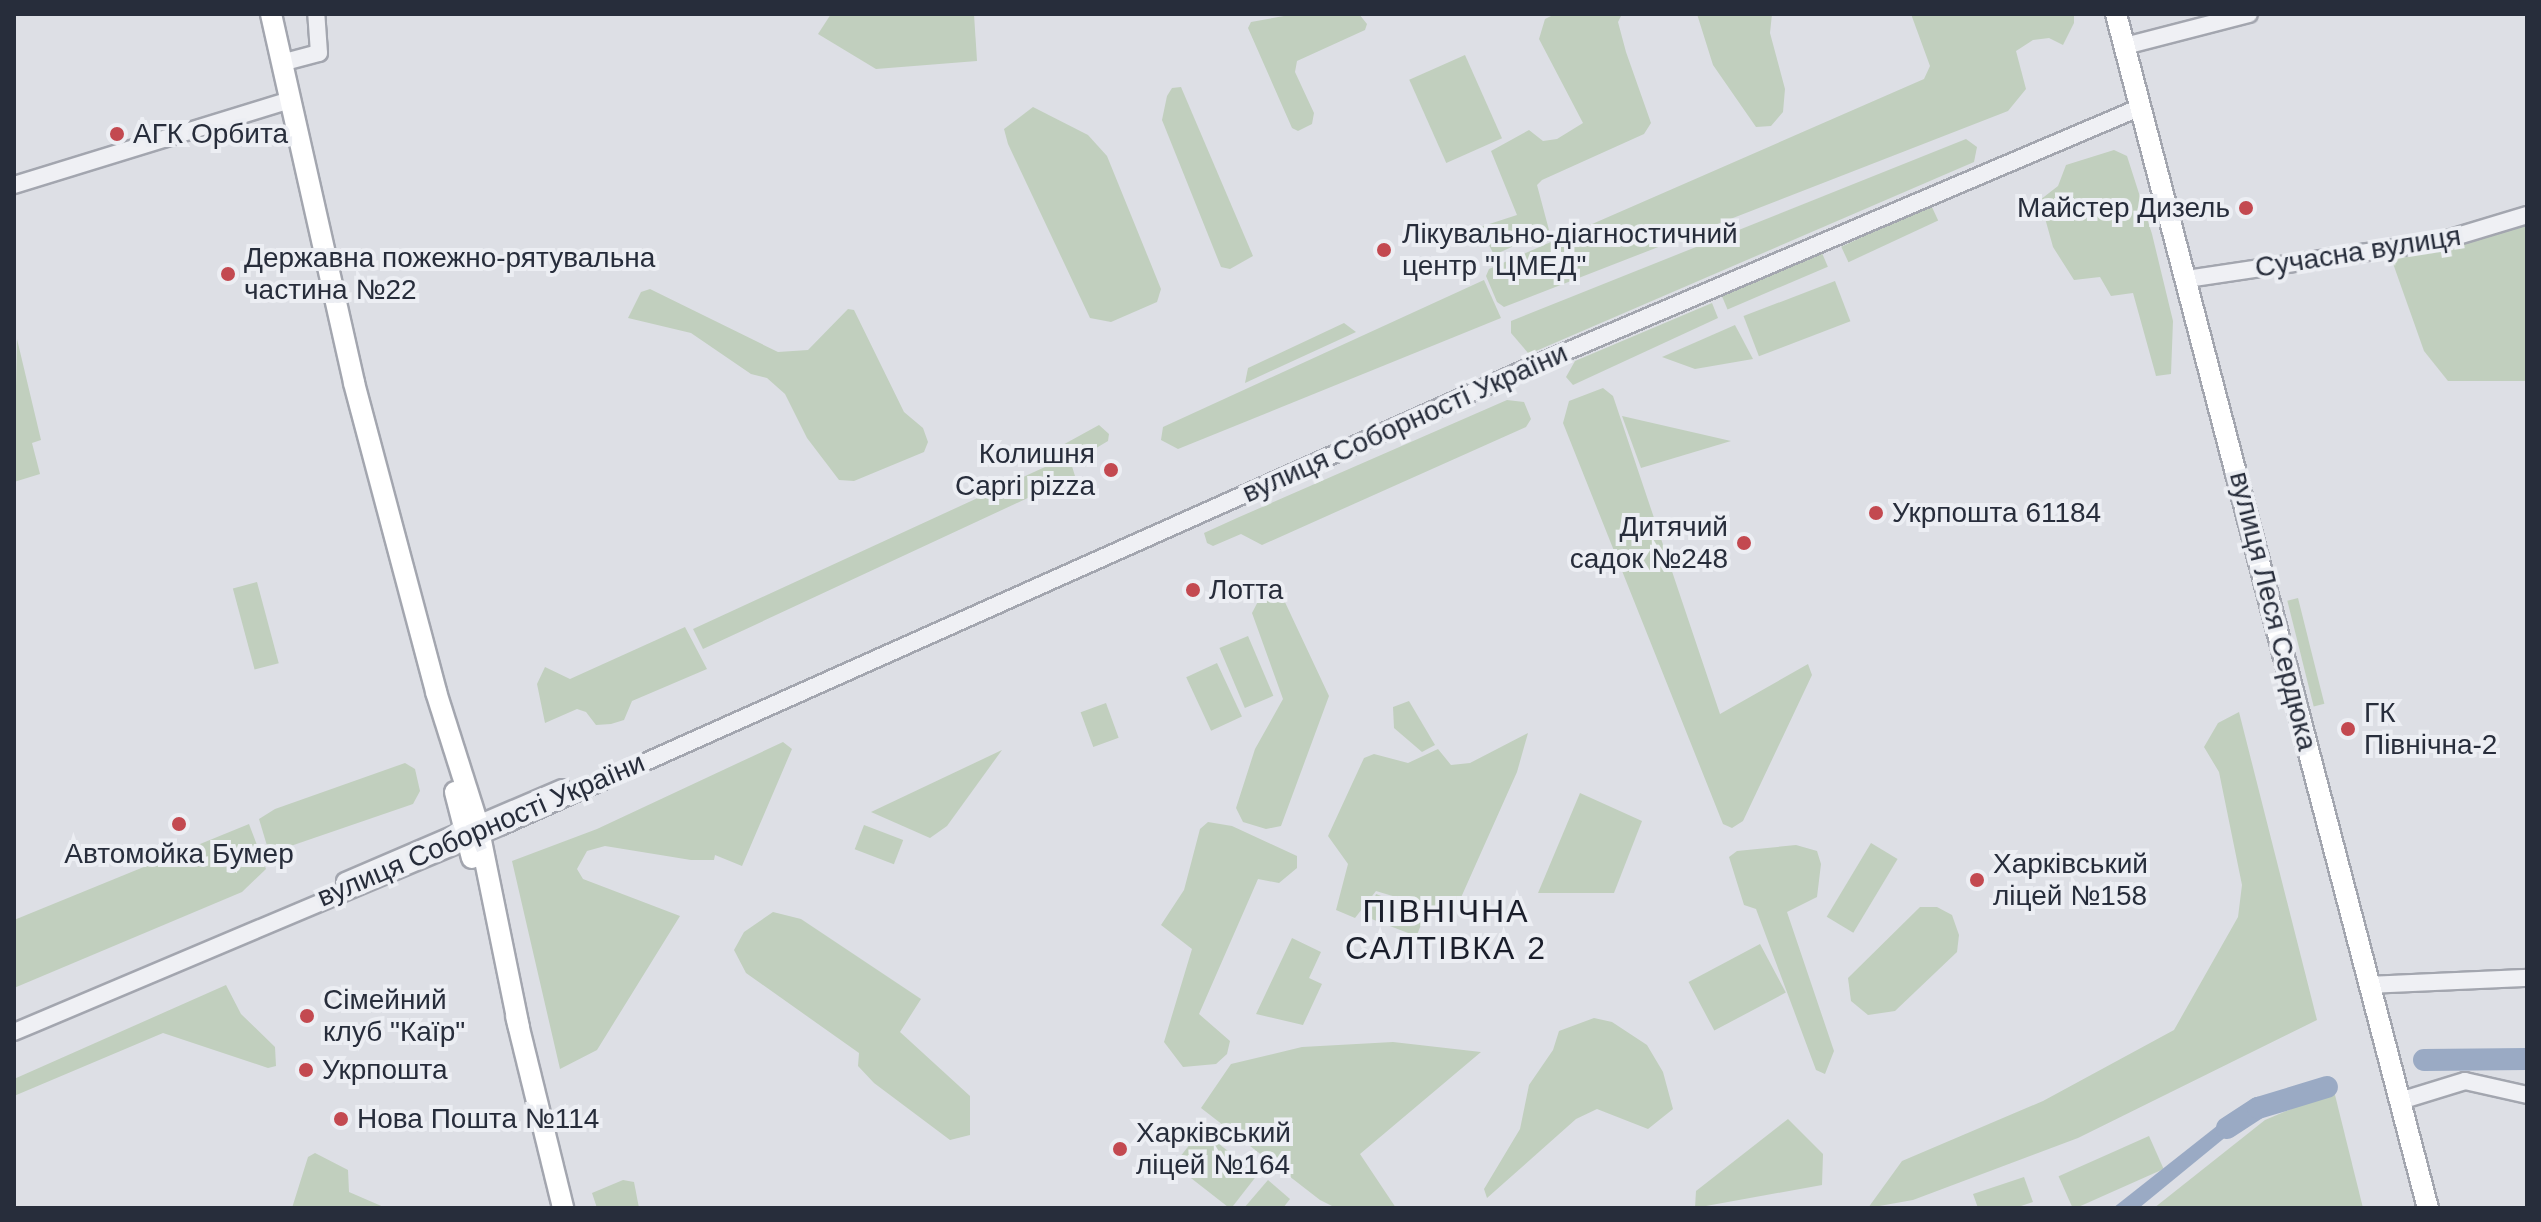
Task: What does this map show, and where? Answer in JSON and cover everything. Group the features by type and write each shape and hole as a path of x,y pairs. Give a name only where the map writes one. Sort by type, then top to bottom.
{"main road":[{"path":"271,14 352,372 472,831 563,1208"},
{"name":"вулиця Леся Сердюка","path":"2116,14 2428,1208"}],"street":[{"path":"281,63 319,53 316,14"},
{"path":"2125,46 2249,14"},
{"path":"14,185 290,100"},
{"name":"вулиця Соборності України","path":"14,1032 289,912 368,868 472,831 673,747 1525,369 2141,107"},
{"name":"Сучасна вулиця","path":"2187,279 2441,241 2527,215"},
{"path":"2370,985 2527,978"},
{"path":"2398,1092 2465,1081 2527,1095"}],"green space":[{"path":"831,14 974,14 977,61 876,69 818,34"},
{"path":"1295,14 1359,14 1367,24 1365,30 1297,61 1295,72 1314,113 1312,124 1298,131 1292,128 1248,28 1251,22"},
{"path":"1555,14 1622,14 1618,22 1651,123 1644,134 1542,180 1537,185 1549,230 1494,255 1480,227 1517,215 1491,151 1529,130 1543,141 1557,139 1583,123 1539,39 1545,19"},
{"path":"1697,14 1772,14 1770,33 1785,89 1783,112 1771,126 1756,127 1713,65"},
{"path":"1911,14 2074,14 2074,23 2063,45 2049,38 2033,40 2016,51 2026,89 2008,111 1504,307 1497,302 1486,276 1489,269 1924,79 1930,66"},
{"path":"1465,55 1502,138 1446,163 1409,80"},
{"path":"1181,87 1253,256 1230,269 1221,267 1162,120 1167,96 1172,88"},
{"path":"1033,107 1088,135 1107,156 1161,289 1157,302 1111,322 1090,318 1008,144 1004,129"},
{"path":"1966,139 1977,147 1974,162 1529,354 1511,333 1511,321"},
{"path":"2114,150 2127,156 2152,234 2173,321 2171,374 2156,376 2133,293 2111,296 2100,277 2074,280 2053,247 2040,200 2058,186 2066,165"},
{"path":"1931,205 1938,220 1848,262 1841,247"},
{"path":"2527,220 2527,381 2448,381 2424,351 2390,255"},
{"path":"1822,253 1828,267 1728,309 1722,296"},
{"path":"1484,280 1501,318 1178,449 1161,440 1163,427"},
{"path":"1835,281 1850,321 1759,356 1744,316"},
{"path":"650,289 778,352 808,350 848,309 854,310 904,412 923,428 928,442 924,452 854,481 839,480 807,438 785,394 767,378 751,374 691,333 628,318 641,292"},
{"path":"1712,303 1718,318 1573,385 1566,377 1575,361"},
{"path":"1344,323 1356,332 1245,383 1248,368"},
{"path":"1735,325 1753,359 1695,369 1662,357"},
{"path":"17,339 41,440 32,443 40,474 14,482"},
{"path":"1603,388 1613,396 1720,714 1808,664 1812,675 1743,821 1732,828 1723,824 1563,423 1569,401"},
{"path":"1507,400 1524,402 1531,419 1526,427 1262,545 1241,534 1213,546 1207,543 1204,533"},
{"path":"1622,416 1731,441 1641,468"},
{"path":"1099,425 1109,434 1108,441 1071,463 1075,476 703,649 693,629 1045,467 1059,447"},
{"path":"257,582 279,663 255,670 233,588"},
{"path":"1268,582 1276,583 1329,696 1281,826 1266,829 1243,822 1236,808 1255,749 1283,699 1252,613"},
{"path":"2298,598 2324,704 2314,706 2287,601"},
{"path":"685,627 707,669 632,701 624,720 596,725 586,712 577,709 545,723 537,684 545,667 570,679"},
{"path":"1248,636 1273,696 1245,708 1219,648"},
{"path":"1217,663 1242,716 1211,731 1186,677"},
{"path":"1409,701 1435,745 1422,752 1394,728 1393,707"},
{"path":"1106,703 1119,738 1093,747 1081,712"},
{"path":"2239,712 2317,1020 2078,1138 1913,1200 1868,1208 1902,1161 2043,1101 2174,1030 2238,917 2242,885 2219,772 2204,747 2218,723"},
{"path":"1528,733 1517,772 1459,902 1449,913 1376,891 1355,918 1336,910 1348,864 1328,836 1364,758 1374,754 1408,763 1438,749 1451,765 1470,763"},
{"path":"783,742 792,749 742,866 715,855 714,860 691,860 605,846 587,851 577,869 583,879 680,916 597,1050 560,1069 512,861 597,829"},
{"path":"1002,750 947,826 930,838 871,812"},
{"path":"405,763 415,769 420,791 413,804 279,850 268,849 259,819 275,809"},
{"path":"1580,793 1642,821 1614,893 1538,893"},
{"path":"1208,822 1232,826 1297,856 1297,868 1279,883 1258,879 1199,1014 1230,1041 1227,1054 1216,1064 1183,1067 1164,1042 1192,949 1161,925 1184,890 1200,829"},
{"path":"249,824 266,869 242,892 14,988 14,920"},
{"path":"864,825 903,840 894,864 855,849"},
{"path":"1871,843 1898,859 1853,933 1827,917"},
{"path":"1796,845 1817,851 1821,864 1817,897 1787,912 1834,1051 1825,1074 1816,1070 1756,909 1744,905 1729,857 1737,851"},
{"path":"1376,894 1425,913 1417,936 1367,917"},
{"path":"1920,907 1937,907 1952,915 1959,935 1957,952 1895,1011 1868,1015 1851,1001 1848,978"},
{"path":"773,912 801,919 921,999 900,1032 970,1096 970,1135 950,1140 874,1083 858,1066 859,1053 746,973 734,950 744,932"},
{"path":"1292,938 1321,952 1309,978 1322,984 1303,1025 1256,1014"},
{"path":"1760,944 1786,993 1714,1031 1688,982"},
{"path":"226,985 241,1014 275,1047 276,1066 268,1068 163,1033 14,1096 14,1079"},
{"path":"1594,1018 1612,1022 1647,1045 1663,1072 1673,1109 1648,1129 1597,1109 1576,1119 1487,1198 1484,1189 1520,1129 1529,1085 1553,1050 1559,1031"},
{"path":"1393,1042 1481,1052 1360,1154 1396,1208 1336,1208 1320,1200 1201,1108 1231,1064 1302,1047"},
{"path":"2334,1091 2363,1208 2154,1208 2265,1120"},
{"path":"1788,1119 1823,1154 1822,1185 1695,1208 1696,1191"},
{"path":"1201,1130 1258,1174 1229,1208 1174,1165"},
{"path":"2149,1136 2164,1169 2076,1208 2073,1208 2059,1176"},
{"path":"315,1153 348,1170 349,1192 386,1208 292,1208 308,1157"},
{"path":"2024,1177 2033,1202 2015,1208 1978,1208 1973,1194"},
{"path":"623,1180 634,1182 639,1208 597,1208 592,1193"},
{"path":"1268,1180 1290,1199 1283,1208 1244,1208"}],"water":[{"path":"2241,1107 2255,1113 2139,1208 2113,1208"}],"waterway":[{"path":"2424,1060 2527,1059"},
{"path":"2227,1128 2258,1108 2327,1087"}],"place":[{"name":"АГК Орбита","path":"117,134"},
{"name":"Майстер Дизель","path":"2246,208"},
{"name":"Лікувально-діагностичний центр \"ЦМЕД\"","path":"1384,250"},
{"name":"Державна пожежно-рятувальна частина №22","path":"228,274"},
{"name":"Колишня Capri pizza","path":"1111,470"},
{"name":"Укрпошта 61184","path":"1876,513"},
{"name":"Дитячий садок №248","path":"1744,543"},
{"name":"Лотта","path":"1193,590"},
{"name":"ГК Північна-2","path":"2348,729"},
{"name":"Автомойка Бумер","path":"179,824"},
{"name":"Харківський ліцей №158","path":"1977,880"},
{"name":"Сімейний клуб \"Каїр\"","path":"307,1016"},
{"name":"Укрпошта","path":"306,1070"},
{"name":"Нова Пошта №114","path":"341,1119"},
{"name":"Харківський ліцей №164","path":"1120,1149"}],"district":[{"name":"ПІВНІЧНА САЛТІВКА 2","path":"1446,930"}]}
